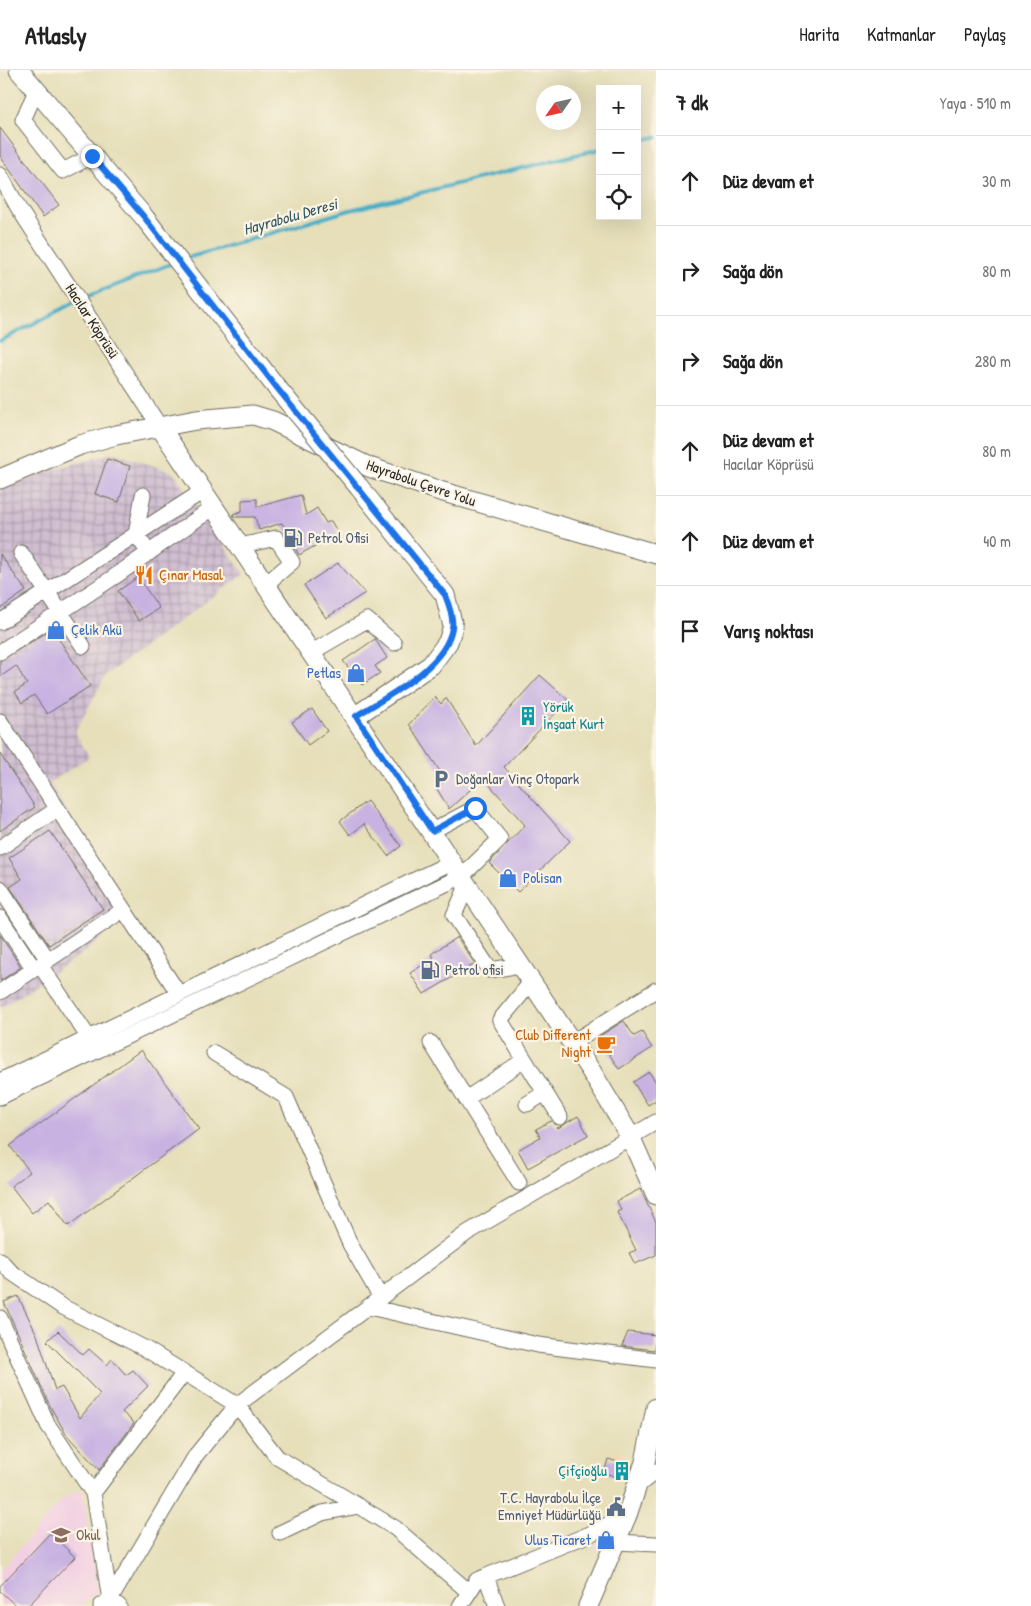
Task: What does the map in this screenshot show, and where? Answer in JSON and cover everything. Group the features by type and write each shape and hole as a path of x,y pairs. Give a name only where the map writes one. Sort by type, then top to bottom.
{"main road":[{"path":"18,70 144,217 277,388 445,595 453,626 448,642 431,665 356,716"},
{"name":"Hayrabolu Çevre Yolu","path":"0,479 80,445 116,435 196,420 253,415 273,421 369,467 413,482 656,554"},
{"path":"160,427 356,716 573,1042 630,1136 656,1195"},
{"path":"588,1606 616,1542 637,1486 645,1462 656,1408"}],"street":[{"path":"36,91 23,120 63,171 92,156"},
{"name":"Hacılar Köprüsü","path":"0,176 53,262 160,427"},
{"path":"0,622 203,491"},
{"path":"143,495 136,534 148,553"},
{"path":"0,652 214,507"},
{"path":"240,546 276,538 292,562 266,584"},
{"path":"21,553 83,646"},
{"path":"312,652 367,620 394,643"},
{"path":"0,721 179,994"},
{"path":"0,1098 461,874 500,840 475,808 432,831"},
{"path":"0,848 58,809"},
{"path":"461,874 454,915 490,970 521,965"},
{"path":"0,1081 179,994 461,874"},
{"path":"0,888 40,964 89,1038"},
{"path":"0,992 123,910"},
{"path":"0,918 40,964"},
{"path":"532,981 500,1020 560,1117"},
{"path":"573,1042 656,990"},
{"path":"431,1043 519,1183"},
{"path":"214,1053 286,1097 350,1244 381,1298"},
{"path":"466,1099 524,1060"},
{"path":"527,1104 545,1093"},
{"path":"110,1604 196,1454 237,1405 467,1233 656,1122"},
{"path":"0,1260 11,1272 61,1306 144,1348 237,1405 277,1457 395,1528 469,1592"},
{"path":"369,1308 538,1344 656,1360"},
{"path":"0,1318 48,1425 93,1493 110,1604"},
{"path":"93,1493 184,1373"},
{"path":"637,1486 656,1471"},
{"path":"280,1533 322,1513 359,1506"},
{"path":"460,1606 477,1580 590,1534 627,1515"},
{"path":"616,1542 656,1544"},
{"path":"486,1577 497,1606"}],"shaded area":[{"path":"114,453 173,472 244,574 106,675 75,732 89,757 49,783 118,897 111,926 99,940 80,955 0,1008 0,491 43,472"},
{"name":"Okul","path":"82,1489 98,1592 80,1606 5,1606 0,1602 0,1571 64,1498"}],"building":[{"path":"0,128 59,205 43,217 0,156"},
{"path":"107,459 130,466 119,502 95,494"},
{"path":"301,495 306,515 317,508 326,523 331,521 338,533 299,555 282,523 259,530 255,517 234,517 233,514 242,511 242,500 257,499 257,507"},
{"path":"0,554 26,591 0,609"},
{"path":"338,563 365,593 326,618 304,585"},
{"path":"138,577 159,608 139,621 118,591"},
{"path":"52,629 90,686 47,714 34,695 22,703 15,692 27,684 16,666 0,677 0,661"},
{"path":"375,639 387,658 375,666 380,673 362,685 343,661"},
{"path":"540,675 568,700 504,767 570,841 518,892 489,863 525,825 487,782 484,784 481,780 449,809 437,789 445,779 409,724 435,697 441,704 446,698 476,746"},
{"path":"312,709 327,731 308,745 292,722"},
{"path":"0,754 35,807 0,831"},
{"path":"367,801 401,846 388,856 364,824 350,835 340,821"},
{"path":"50,831 103,909 49,945 10,887 22,879 9,858"},
{"path":"0,935 21,967 0,981"},
{"path":"457,937 475,964 424,994 410,973 434,958 431,954"},
{"path":"624,1021 634,1036 642,1032 652,1048 619,1069 598,1037"},
{"path":"141,1050 199,1129 68,1226 49,1200 32,1213 11,1186 30,1172 10,1146"},
{"path":"649,1072 656,1082 656,1100 648,1105 633,1082"},
{"path":"578,1116 588,1135 528,1168 518,1150 540,1137 536,1129 551,1121 558,1128"},
{"path":"640,1189 656,1222 656,1255 635,1264 629,1253 636,1250 617,1212 621,1210 617,1201"},
{"path":"18,1296 37,1335 55,1390 62,1387 80,1418 100,1394 47,1341 58,1331 83,1355 89,1349 107,1365 112,1359 126,1375 133,1370 148,1386 122,1412 134,1423 99,1470 66,1434 50,1406 4,1302"},
{"path":"628,1332 656,1335 654,1350 622,1346"},
{"name":"Çifçioğlu","path":"608,1459 632,1466 627,1480 604,1473"},
{"path":"50,1533 75,1557 28,1606 16,1606 0,1591 0,1586"}],"waterway":[{"name":"Hayrabolu Deresi","path":"641,140 656,137"},
{"name":"Hayrabolu Deresi","path":"184,259 350,210 596,150"},
{"name":"Hayrabolu Deresi","path":"81,299 173,263"},
{"name":"Hayrabolu Deresi","path":"0,341 75,302"}],"place":[{"name":"Petrol Ofisi","path":"293,538"},
{"name":"Çınar Masal","path":"144,575"},
{"name":"Çelik Akü","path":"56,630"},
{"name":"Petlas","path":"356,673"},
{"name":"Yörük İnşaat Kurt","path":"528,716"},
{"name":"Doğanlar Vinç Otopark","path":"441,779"},
{"name":"Polisan","path":"508,878"},
{"name":"Petrol ofisi","path":"430,970"},
{"name":"Club Different Night","path":"606,1044"},
{"name":"Çifçioğlu","path":"622,1471"},
{"name":"T.C. Hayrabolu İlçe Emniyet Müdürlüğü","path":"616,1507"},
{"name":"Okul","path":"61,1535"},
{"name":"Ulus Ticaret","path":"606,1540"}],"route":[{"path":"92,156 144,217 277,388 432,576 445,595 451,611 453,626 448,642 440,655 417,676 356,716 432,831 475,808"}]}
